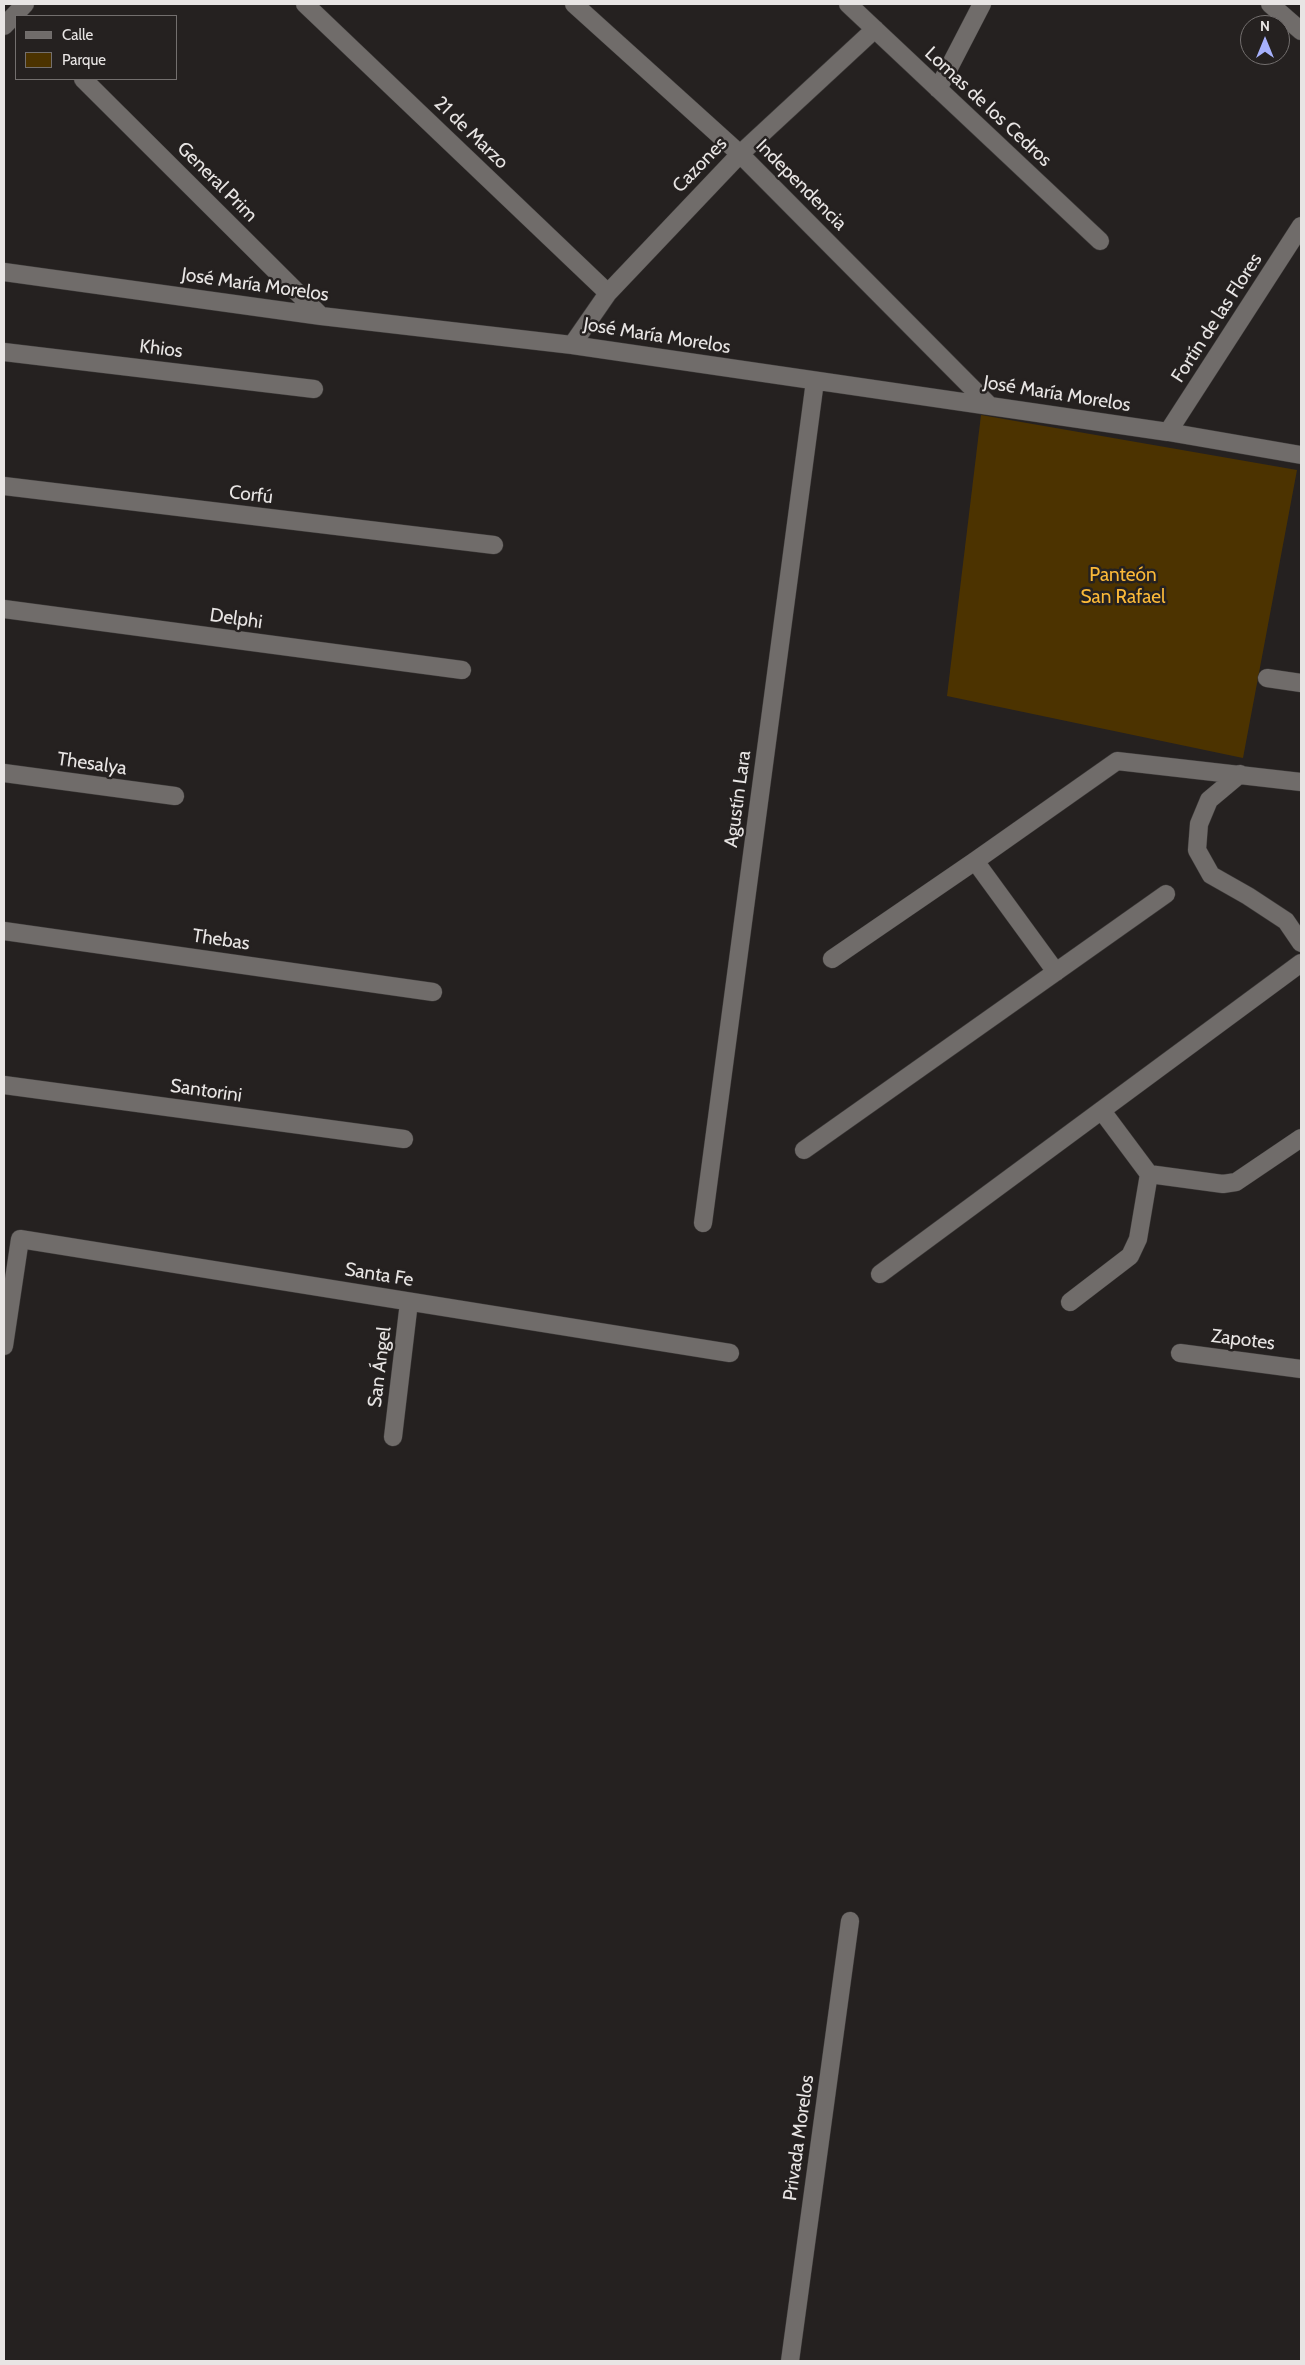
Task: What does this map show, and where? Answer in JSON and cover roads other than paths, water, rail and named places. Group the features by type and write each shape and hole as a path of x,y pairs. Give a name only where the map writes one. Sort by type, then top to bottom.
{"street":[{"name":"21 de Marzo","path":"304,4 608,293"},
{"name":"Independencia","path":"574,4 740,154 990,406"},
{"name":"Lomas de los Cedros","path":"848,4 1100,241"},
{"path":"938,89 982,4"},
{"path":"1270,4 1301,31"},
{"path":"4,26 17,9"},
{"name":"Cazones","path":"572,345 608,293 740,154 875,29"},
{"name":"General Prim","path":"84,80 321,316"},
{"name":"Fortín de las Flores","path":"1168,432 1301,226"},
{"name":"José María Morelos","path":"4,272 321,316 572,345 1168,432 1301,455"},
{"name":"Khios","path":"4,352 314,389"},
{"name":"Agustín Lara","path":"703,1223 815,381"},
{"name":"Corfú","path":"4,486 494,545"},
{"name":"Delphi","path":"4,609 462,670"},
{"path":"1267,678 1301,683"},
{"path":"832,959 1117,761 1301,782"},
{"name":"Thesalya","path":"4,773 175,796"},
{"path":"1240,774 1209,800 1199,824 1197,850 1211,875 1286,921 1301,943"},
{"path":"975,861 1056,972"},
{"path":"804,1150 1166,894"},
{"name":"Thebas","path":"4,931 433,992"},
{"path":"880,1274 1301,963"},
{"name":"Santorini","path":"4,1085 404,1139"},
{"path":"1102,1111 1149,1174 1223,1184 1236,1182 1301,1138"},
{"path":"1070,1302 1130,1256 1138,1239 1149,1174"},
{"name":"Santa Fe","path":"4,1346 20,1239 730,1353"},
{"name":"San Ángel","path":"393,1437 409,1302"},
{"name":"Zapotes","path":"1180,1353 1301,1369"},
{"name":"Privada Morelos","path":"790,2361 850,1921"}],"park label":[{"name":"Panteón San Rafael","path":"1123,586"}]}
